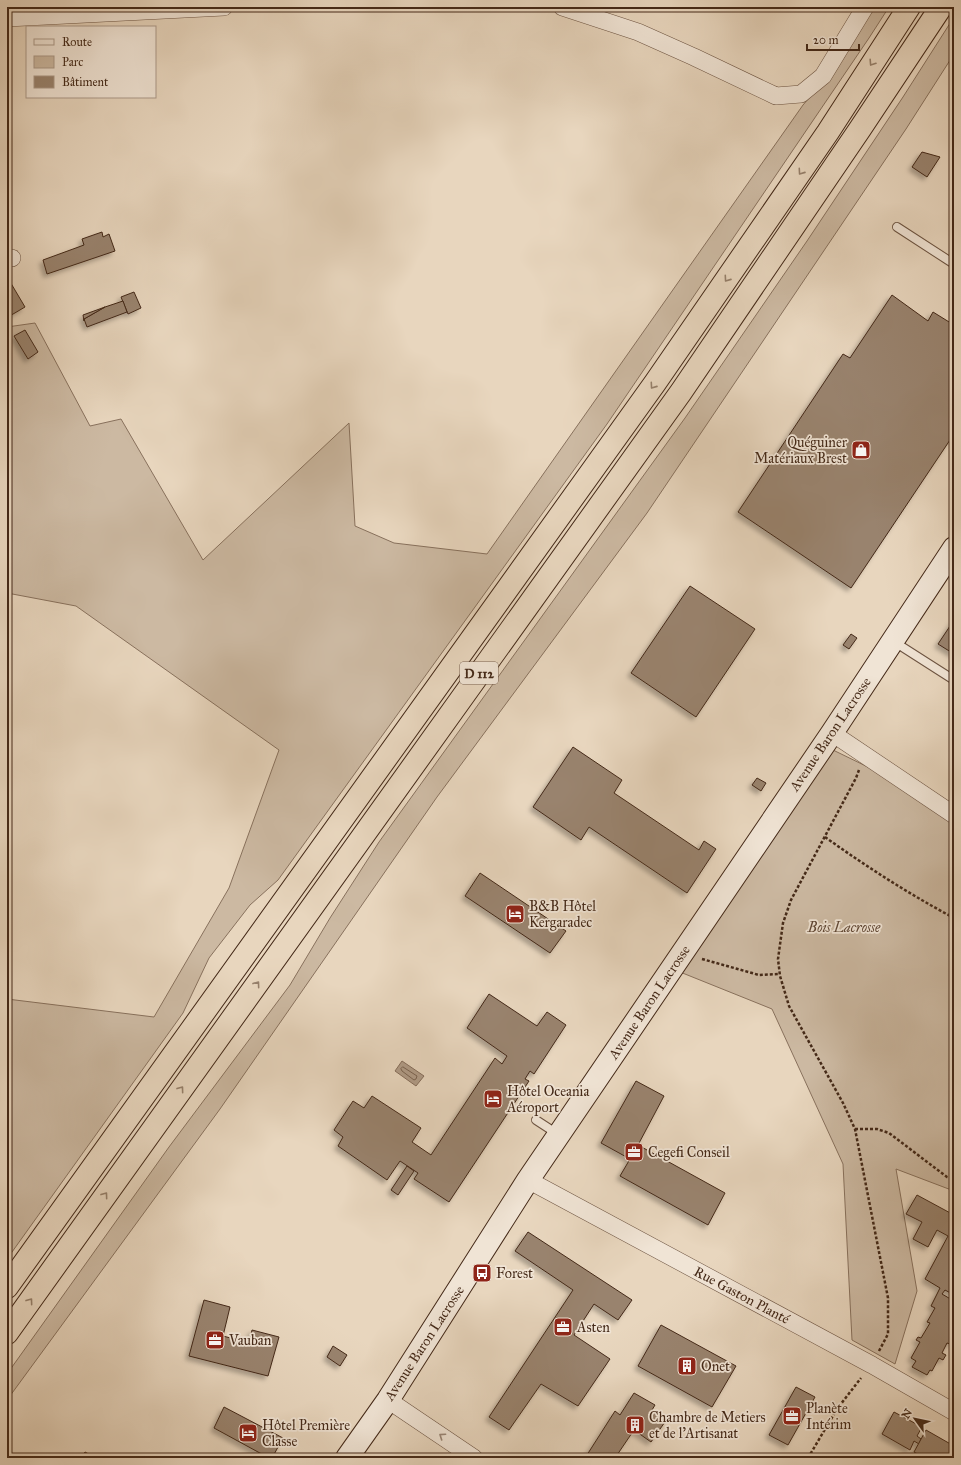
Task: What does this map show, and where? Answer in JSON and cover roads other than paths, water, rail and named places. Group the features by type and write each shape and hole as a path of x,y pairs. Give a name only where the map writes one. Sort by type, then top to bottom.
{"highway":[{"name":"D 112","path":"7,1287 655,383 828,132 909,7"},
{"name":"D 112","path":"7,1332 681,392 941,7"}],"street":[{"path":"7,18 224,7"},
{"path":"562,7 638,32 776,96 801,94 823,76 865,7"},
{"name":"Avenue Baron Lacrosse","path":"347,1458 388,1400 528,1180 832,733 954,548"},
{"path":"832,733 954,815"},
{"name":"Rue Gaston Planté","path":"528,1180 872,1365 954,1412"},
{"path":"388,1400 474,1458"}],"lane":[{"path":"897,227 954,264"},
{"path":"893,640 954,680"},
{"path":"536,1120 559,1135"}],"water":[{"path":"402,1061 424,1076 416,1086 395,1071"}],"place":[{"name":"Quéguiner Matériaux Brest","path":"861,450"},
{"name":"B&B Hôtel Kergaradec","path":"515,914"},
{"name":"Hôtel Oceania Aéroport","path":"493,1099"},
{"name":"Cegefi Conseil","path":"634,1152"},
{"name":"Forest","path":"482,1273"},
{"name":"Asten","path":"563,1327"},
{"name":"Vauban","path":"215,1340"},
{"name":"Onet","path":"687,1366"},
{"name":"Planète Intérim","path":"792,1416"},
{"name":"Chambre de Metiers et de l'Artisanat","path":"635,1425"},
{"name":"Hôtel Première Classe","path":"248,1433"}],"park label":[{"name":"Bois Lacrosse","path":"844,927"}]}
